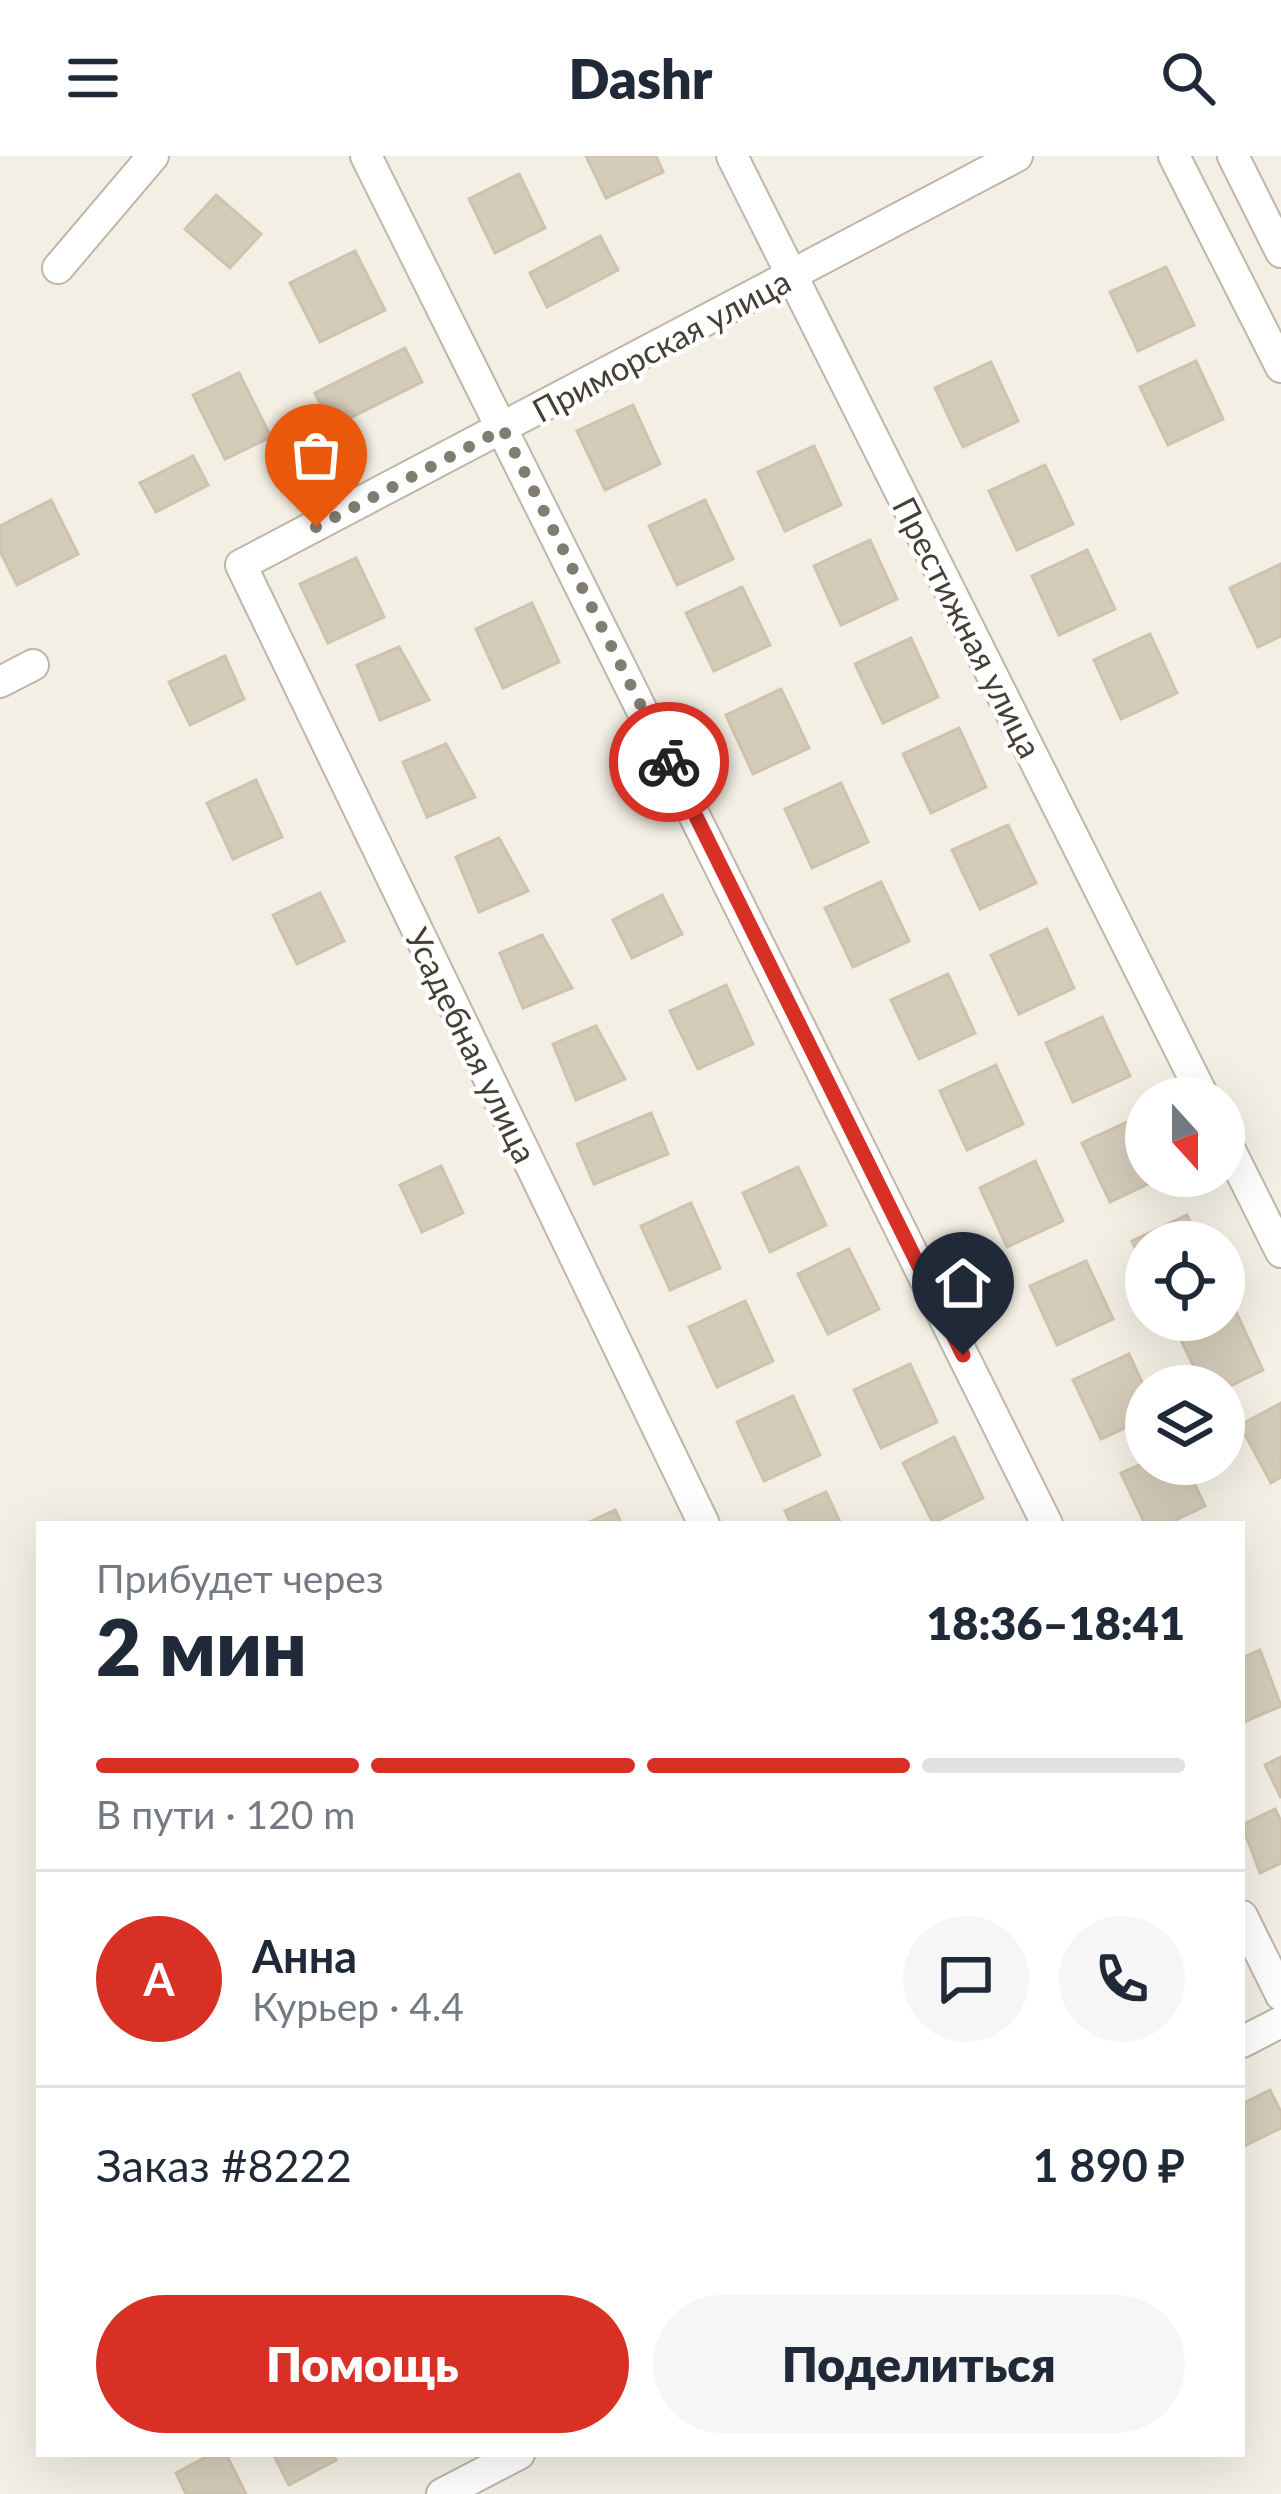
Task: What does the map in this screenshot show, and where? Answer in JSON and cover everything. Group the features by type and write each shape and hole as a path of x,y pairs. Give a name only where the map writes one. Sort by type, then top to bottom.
{"street":[{"path":"58,268 153,156"},
{"path":"365,156 1046,1521"},
{"name":"Престижная улица","path":"732,156 1193,1077"},
{"name":"Приморская улица","path":"241,566 1017,156"},
{"path":"1174,156 1281,367"},
{"path":"1233,156 1281,252"},
{"name":"Усадебная улица","path":"241,566 703,1521"},
{"path":"0,682 33,665"},
{"path":"1245,1180 1281,1252"},
{"path":"1245,1922 1281,1995"},
{"path":"1245,2040 1281,2022"},
{"path":"442,2494 513,2457"}],"building":[{"path":"586,156 656,156 663,172 606,198"},
{"path":"519,174 545,228 495,253 469,199"},
{"path":"216,195 261,234 230,268 185,229"},
{"path":"600,236 618,270 547,307 530,273"},
{"path":"355,251 385,310 320,342 290,283"},
{"path":"1166,267 1194,325 1138,351 1110,292"},
{"path":"405,348 422,382 332,427 315,393"},
{"path":"1196,361 1223,419 1168,445 1140,387"},
{"path":"991,362 1018,421 963,447 935,388"},
{"path":"239,373 271,437 225,459 193,395"},
{"path":"633,405 660,464 605,490 577,431"},
{"path":"814,446 841,505 785,531 758,472"},
{"path":"193,456 208,485 156,512 140,483"},
{"path":"1045,465 1073,524 1017,550 989,491"},
{"path":"51,500 78,554 17,585 0,551 0,526"},
{"path":"705,500 733,559 677,585 649,526"},
{"path":"870,540 897,599 841,625 814,566"},
{"path":"1087,550 1115,609 1059,635 1032,576"},
{"path":"356,558 384,617 328,643 300,584"},
{"path":"1281,564 1281,636 1258,647 1230,588"},
{"path":"742,587 770,645 714,671 686,613"},
{"path":"532,603 559,662 503,688 476,629"},
{"path":"1150,634 1177,693 1121,719 1094,660"},
{"path":"911,638 938,697 883,723 855,664"},
{"path":"399,647 429,700 380,720 357,665"},
{"path":"225,656 244,699 190,725 169,682"},
{"path":"781,689 809,748 753,774 726,715"},
{"path":"959,728 986,787 931,813 903,754"},
{"path":"446,744 475,797 427,817 403,762"},
{"path":"256,780 282,837 233,859 207,803"},
{"path":"841,783 868,842 812,868 785,809"},
{"path":"1008,825 1036,883 980,909 952,850"},
{"path":"499,838 528,891 479,912 456,857"},
{"path":"881,882 909,941 853,967 825,908"},
{"path":"320,893 344,941 297,964 273,915"},
{"path":"662,895 682,934 632,958 613,920"},
{"path":"1047,929 1074,988 1019,1014 991,955"},
{"path":"542,935 572,988 523,1008 500,953"},
{"path":"948,974 975,1033 919,1059 891,1000"},
{"path":"726,985 753,1044 698,1069 670,1011"},
{"path":"1102,1017 1130,1076 1073,1102 1046,1043"},
{"path":"596,1026 625,1079 576,1100 553,1044"},
{"path":"996,1065 1023,1124 967,1150 940,1091"},
{"path":"651,1113 668,1154 594,1184 577,1144"},
{"path":"1125,1123 1125,1195 1110,1202 1082,1143"},
{"path":"1035,1161 1063,1221 1007,1247 980,1188"},
{"path":"441,1166 463,1213 422,1232 400,1185"},
{"path":"798,1167 826,1225 770,1252 743,1193"},
{"path":"691,1203 720,1268 670,1290 641,1226"},
{"path":"849,1249 879,1309 828,1334 798,1274"},
{"path":"1086,1261 1113,1319 1057,1345 1030,1286"},
{"path":"745,1301 773,1361 717,1387 689,1327"},
{"path":"1245,1331 1263,1370 1245,1379 1245,1365 1193,1365 1181,1341 1245,1341"},
{"path":"1129,1354 1134,1365 1125,1365 1125,1428 1101,1439 1073,1380"},
{"path":"910,1364 937,1422 881,1448 854,1390"},
{"path":"793,1396 820,1455 764,1481 737,1422"},
{"path":"1281,1403 1281,1477 1271,1483 1245,1434 1245,1422"},
{"path":"954,1437 983,1498 932,1521 903,1463"},
{"path":"1127,1485 1195,1485 1205,1506 1173,1521 1144,1521"},
{"path":"826,1492 840,1521 790,1521 785,1511"},
{"path":"615,1510 620,1521 591,1521"},
{"path":"1260,1650 1281,1706 1245,1722 1245,1657"},
{"path":"1281,1757 1281,1798 1265,1765"},
{"path":"1275,1809 1281,1821 1281,1863 1260,1873 1245,1824"},
{"path":"1270,2090 1281,2112 1281,2128 1245,2146 1245,2102"},
{"path":"206,2457 228,2457 246,2494 186,2494 176,2473"},
{"path":"275,2457 334,2457 336,2460 289,2485"}],"way so far":[{"path":"316,527 503,429 669,762"}],"route":[{"path":"669,762 963,1355"}]}
